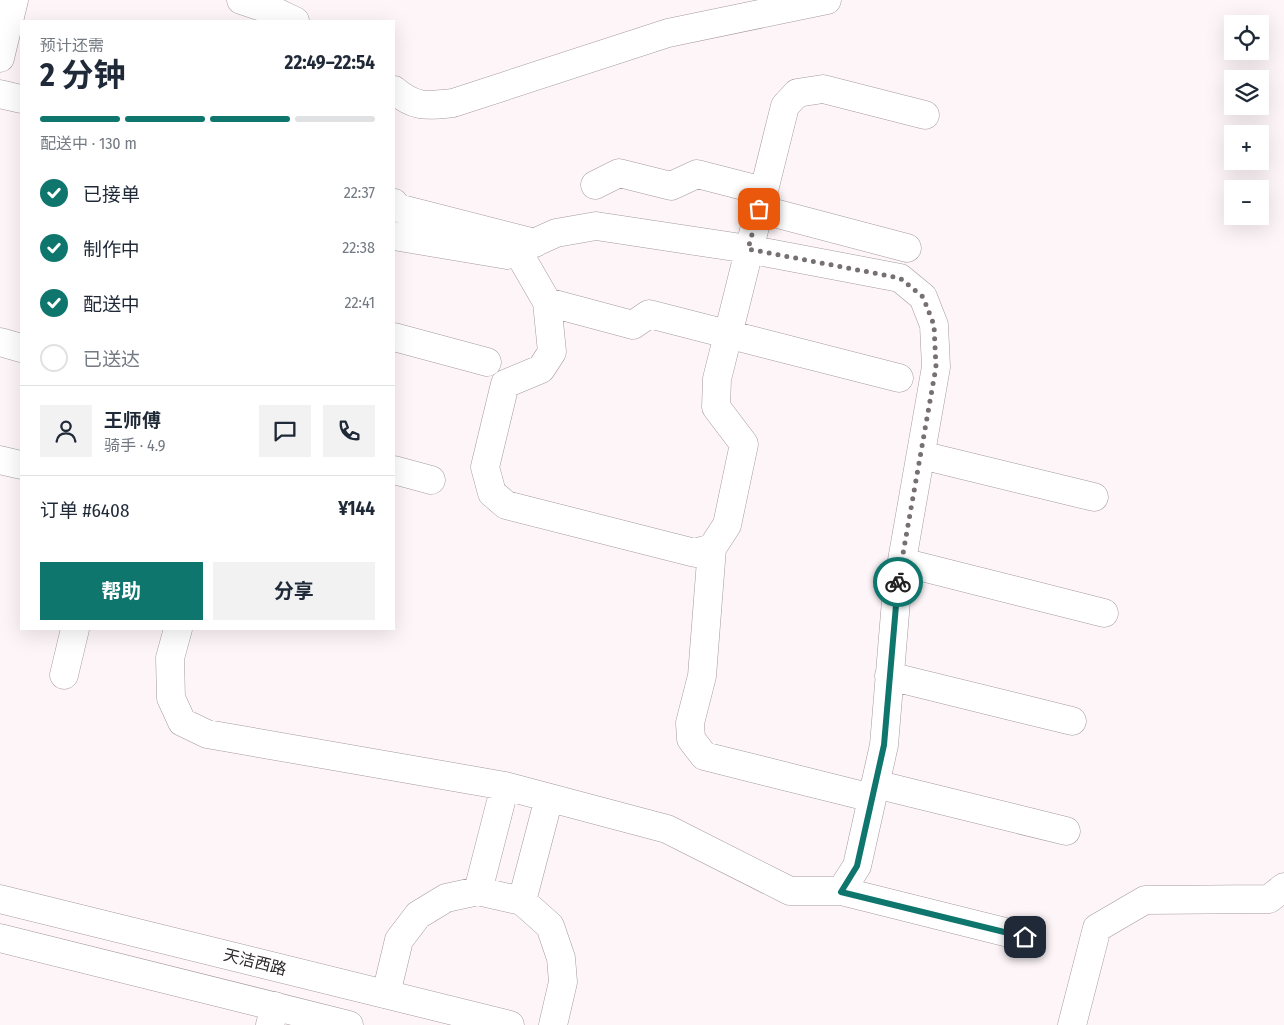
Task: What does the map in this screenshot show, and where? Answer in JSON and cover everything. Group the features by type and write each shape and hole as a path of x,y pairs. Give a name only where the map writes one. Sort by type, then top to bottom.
{"street":[{"path":"0,58 14,0"},
{"path":"241,0 274,11 293,20"},
{"path":"395,91 404,98 426,106 453,103 668,33 827,0"},
{"path":"925,115 823,89 797,93 785,106 717,380 716,407 744,444 727,525 712,548 702,676 690,723 691,739 704,756 1066,831"},
{"path":"0,94 20,99"},
{"path":"595,185 619,173 671,186 698,174 761,200 907,248"},
{"path":"395,204 398,208 526,246"},
{"path":"395,236 507,255 556,233 596,226 748,249 900,278 923,297 934,325 936,367 897,589 884,745 857,866 841,892"},
{"path":"526,246 547,302 552,352 542,369 505,384 485,467 492,493 506,505 695,553 712,548"},
{"path":"547,302 632,325 649,314 899,378"},
{"path":"395,337 487,362"},
{"path":"0,342 20,348"},
{"path":"920,455 1094,496"},
{"path":"0,460 20,465"},
{"path":"395,470 431,480"},
{"path":"902,562 1104,613"},
{"path":"64,675 75,630"},
{"path":"178,630 170,658 171,698 182,722 207,734 504,786 667,829 790,891 841,892 1025,937"},
{"path":"890,676 1072,721"},
{"path":"478,890 504,786"},
{"path":"522,901 549,798"},
{"path":"1072,1025 1097,928 1145,900 1269,899 1284,887"},
{"path":"386,994 399,940 418,915 446,898 478,890 522,901 550,926 561,958 563,982 552,1025"},
{"name":"天洁西路","path":"0,900 510,1025"},
{"path":"0,938 273,1016 349,1025"}],"way so far":[{"path":"759,209 748,249 900,278 923,297 934,325 936,367 898,582"}],"route":[{"path":"898,582 884,745 857,866 841,892 1025,937"}]}
